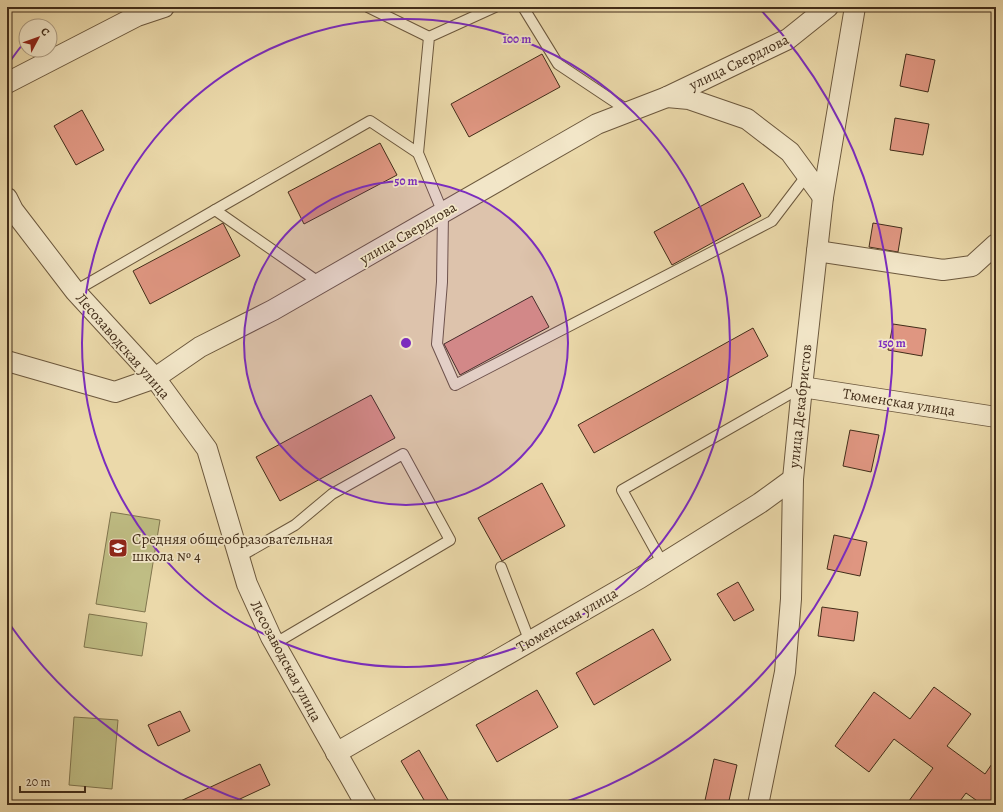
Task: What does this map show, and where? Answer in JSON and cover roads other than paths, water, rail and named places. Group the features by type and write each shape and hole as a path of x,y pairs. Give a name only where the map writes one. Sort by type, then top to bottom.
{"street":[{"path":"7,83 137,16 164,7"},
{"name":"улица Свердлова","path":"155,378 200,347 273,310 597,124 667,97 788,39 828,7"},
{"name":"улица Декабристов","path":"758,805 785,672 791,599 793,479 802,387 823,197 855,7"},
{"name":"улица Свердлова","path":"667,97 690,99 747,119 790,152 823,197"},
{"name":"Лесозаводская улица","path":"7,198 13,210 75,291 155,378 207,449 247,584 274,644 366,805"},
{"path":"817,252 943,270 972,266 996,244"},
{"path":"7,361 115,392 155,378"},
{"name":"Тюменская улица","path":"802,387 996,417"},
{"name":"Тюменская улица","path":"336,753 663,564 760,503 793,479"}],"lane":[{"path":"368,7 429,37"},
{"path":"429,37 495,7"},
{"path":"523,7 558,64 630,112"},
{"path":"429,37 418,153 443,213 442,282 437,344 456,385 772,221 807,175"},
{"path":"75,291 370,121 418,153"},
{"path":"215,210 320,283"},
{"path":"663,564 622,490 802,387"},
{"path":"239,557 295,525 332,494 403,454 450,540 274,644"},
{"path":"501,566 530,642"}],"place":[{"name":"Средняя общеобразовательная школа № 4","path":"118,548"}]}
